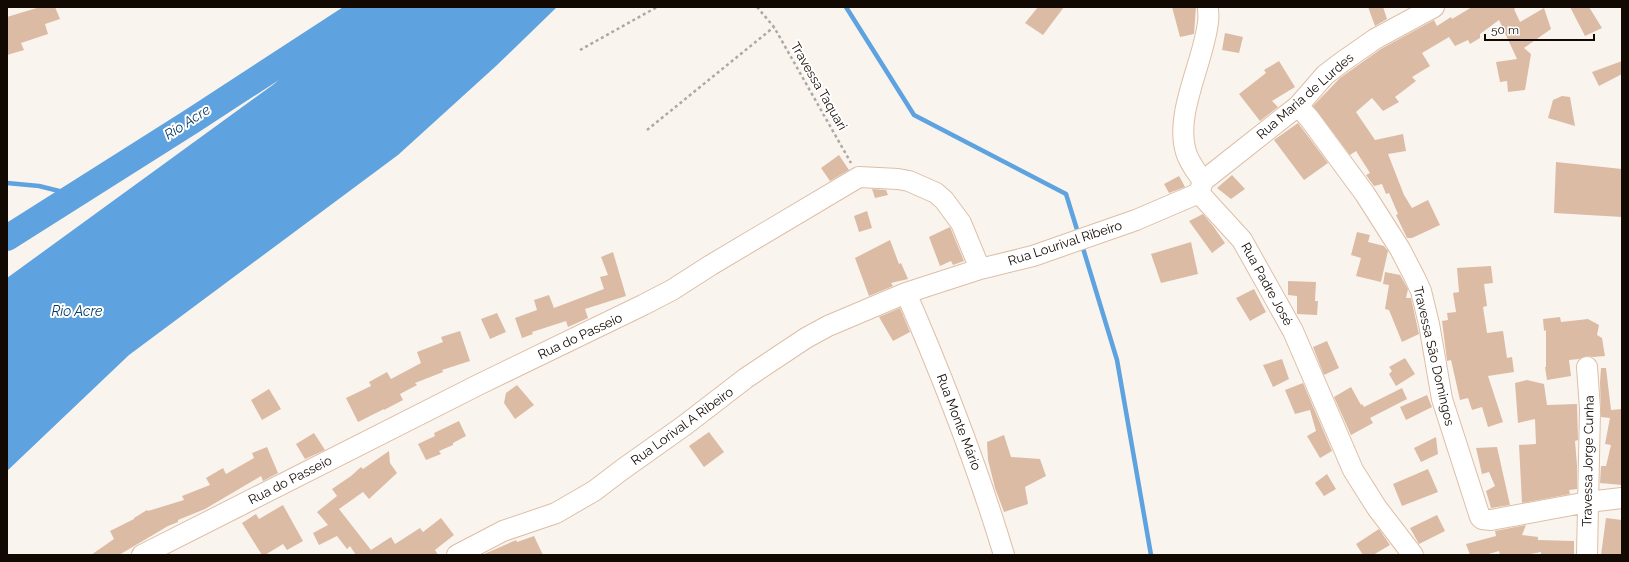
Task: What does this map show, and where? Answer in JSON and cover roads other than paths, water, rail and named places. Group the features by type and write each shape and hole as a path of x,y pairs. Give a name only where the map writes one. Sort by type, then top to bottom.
{"street":[{"name":"Rua Padre José","path":"1208,7 1208,23 1187,104 1184,125 1184,143 1186,152 1201,187 1242,240 1293,331 1353,470 1377,508 1413,555"},
{"name":"Rua Maria de Lurdes","path":"1201,187 1298,106 1325,76 1342,62 1375,39 1434,7"},
{"name":"Travessa São Domingos","path":"1298,106 1310,118 1365,194 1400,249 1421,291 1429,324 1442,399 1480,517 1482,519 1491,520 1588,502 1622,498"},
{"name":"Rua do Passeio","path":"142,555 480,384 643,306 859,177 909,181 936,193 944,200 961,223 980,268"},
{"name":"Rua Lourival Ribeiro","path":"906,293 980,268 1033,256 1136,220 1201,187"},
{"name":"Rua Lorival A Ribeiro","path":"457,555 503,530 556,513 594,491 685,426 746,378 806,338 828,326 906,293"},
{"name":"Rua Monte Mário","path":"906,293 935,360 969,447 990,506 1004,555"},
{"name":"Travessa Jorge Cunha","path":"1587,555 1590,409 1588,367"}],"water":[{"name":"Rio Acre","path":"362,7 557,7 496,66 398,155 129,355 7,471 7,278 274,84"}],"waterway":[{"name":"Río Acre","path":"7,238 192,121 367,7"},
{"path":"846,7 914,115 1066,194 1079,236"},
{"path":"7,183 39,186 75,195"},
{"path":"1082,245 1117,360 1151,555"}]}
